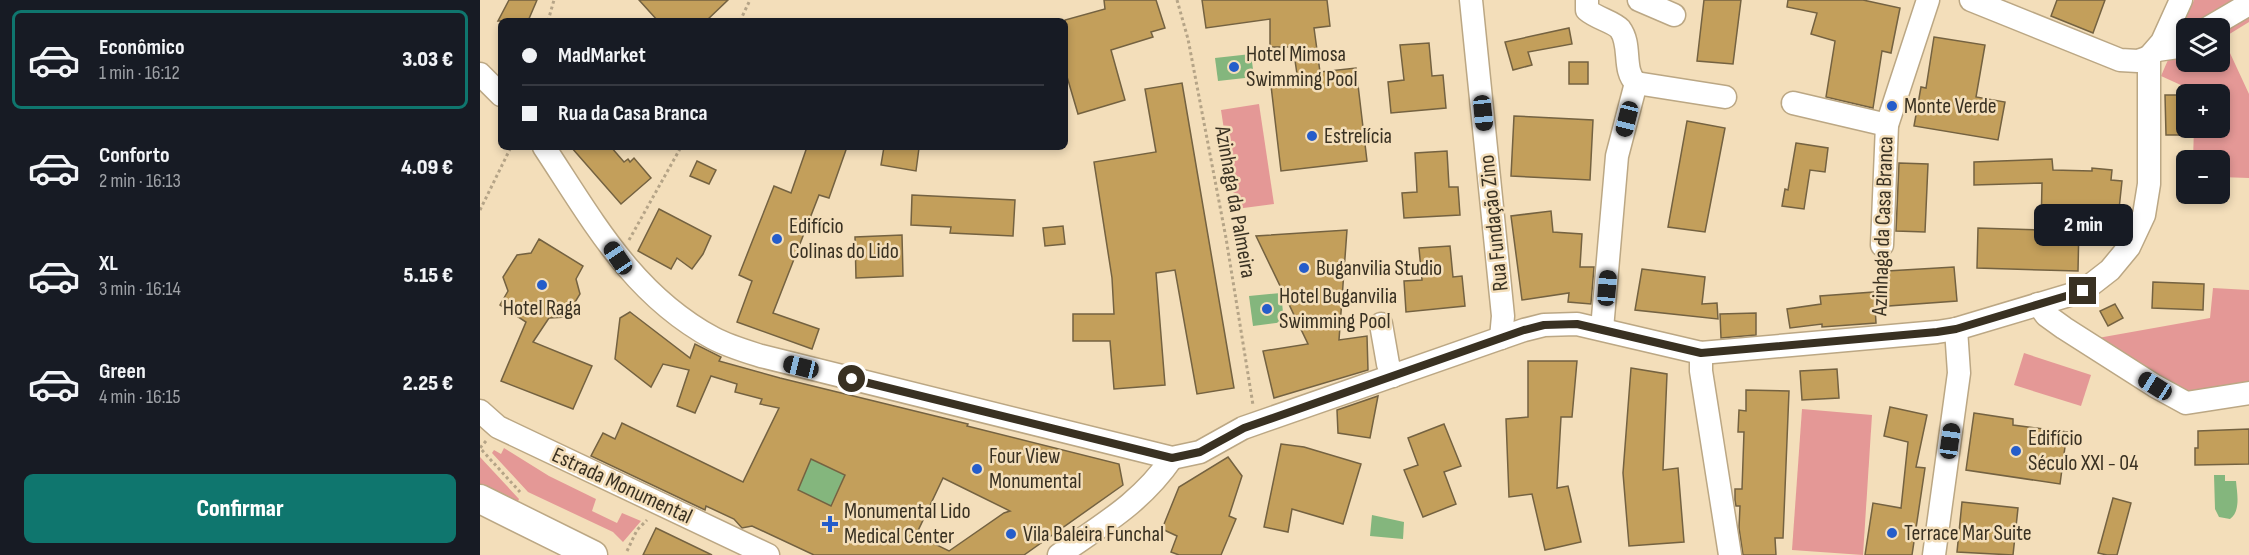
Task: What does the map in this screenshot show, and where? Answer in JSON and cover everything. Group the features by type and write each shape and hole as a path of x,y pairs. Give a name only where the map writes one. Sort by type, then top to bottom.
{"main road":[{"path":"480,499 594,555"}],"street":[{"name":"Rua Fundação Zino","path":"1471,0 1503,316 1502,338"},
{"path":"1587,0 1587,10 1595,17 1619,27 1626,42 1631,78 1636,82 1725,97"},
{"path":"1639,0 1674,15"},
{"name":"Azinhaga da Casa Branca","path":"1882,245 1887,125 1928,0"},
{"path":"1971,0 2120,60 2138,61 2176,48"},
{"path":"546,150 618,258 635,279 667,307 713,338 760,357 1172,458 1200,452 1244,428 1534,327 1562,323 1577,324 1701,353 1903,336 1956,329 2083,291 2110,270 2129,248 2144,215 2149,184 2153,54 2181,0"},
{"path":"2225,18 2249,4"},
{"path":"480,74 498,92"},
{"path":"1602,329 1617,156 1636,82"},
{"name":"Azinhaga da Casa Branca","path":"1793,104 1887,125"},
{"path":"2038,304 2046,315 2064,328 2186,403 2249,393"},
{"path":"1381,324 1392,376"},
{"path":"1934,555 1959,373 1956,329"},
{"path":"1701,353 1701,371 1730,555"},
{"name":"Estrada Monumental","path":"480,411 498,427 739,548 768,555"},
{"path":"1059,555 1134,502 1159,477 1172,458"}],"path":[{"path":"549,18 554,0"},
{"path":"741,18 750,0"},
{"name":"Azinhaga da Palmeira","path":"1176,0 1188,39 1215,179 1254,412"},
{"path":"480,210 510,150"},
{"path":"628,241 679,150"},
{"name":"Azinhaga da Casa Branca","path":"1880,327 1882,245"},
{"path":"489,438 480,448 527,500"},
{"path":"627,551 637,530 648,518"}],"shaded area":[{"path":"2194,0 2249,0 2249,22 2230,34 2230,18 2186,18"},
{"path":"2176,41 2176,72 2230,72 2230,53 2249,94 2249,178 2230,177 2230,150 2193,150 2194,138 2230,138 2230,84 2179,84 2161,76"},
{"name":"Hotel Mimosa Swimming Pool","path":"1251,54 1254,77 1218,81 1215,58"},
{"path":"1259,104 1274,204 1236,209 1221,110"},
{"path":"2213,288 2249,290 2249,385 2185,396 2098,338 2210,318"},
{"name":"Hotel Buganvilia Swimming Pool","path":"1281,293 1284,322 1253,326 1249,296"},
{"path":"2024,353 2091,375 2081,406 2014,385"},
{"path":"1802,409 1872,415 1863,555 1792,550"},
{"path":"504,448 549,476 596,499 592,511 617,523 622,513 641,521 623,542 613,532 528,492 492,453 494,450 501,454"},
{"path":"480,457 519,499 516,506 480,485"},
{"path":"811,459 845,475 829,509 798,490"},
{"path":"2214,475 2225,475 2225,481 2236,481 2237,507 2230,519 2219,517 2215,509"},
{"path":"1372,515 1404,522 1403,539 1370,536"}],"building":[{"path":"509,0 537,0 529,18 500,18"},
{"path":"639,0 728,0 709,18 655,18"},
{"path":"1104,0 1156,0 1165,28 1151,32 1153,37 1111,50 1125,100 1078,114 1068,80 1068,19 1105,9"},
{"path":"1202,0 1327,0 1330,26 1314,28 1320,72 1356,68 1367,161 1281,171 1270,77 1297,74 1293,47 1270,47 1270,19 1206,28"},
{"path":"1704,0 1741,0 1733,64 1697,61"},
{"path":"1788,0 1863,0 1900,8 1891,53 1882,51 1873,108 1826,97 1835,41 1811,34 1817,13 1787,7"},
{"path":"2057,0 2105,0 2093,33 2051,16"},
{"path":"1569,28 1572,44 1528,52 1532,65 1513,70 1505,42"},
{"path":"1934,37 1985,45 1976,97 2005,102 1998,140 1914,126 1921,87 1926,88"},
{"path":"1429,43 1432,76 1443,75 1446,108 1391,113 1388,82 1404,80 1400,45"},
{"path":"1569,62 1588,62 1588,84 1569,84"},
{"path":"1182,83 1234,388 1197,394 1175,270 1156,273 1165,385 1114,389 1110,341 1073,341 1073,314 1114,314 1112,278 1094,162 1156,152 1145,89"},
{"path":"2165,95 2176,95 2176,135 2166,135"},
{"path":"1514,116 1593,120 1590,180 1511,176"},
{"path":"1687,121 1725,128 1705,232 1668,227"},
{"path":"1796,143 1828,148 1825,172 1810,170 1804,209 1782,206 1785,189 1788,190"},
{"path":"574,150 614,150 624,162 628,159 630,162 634,158 651,178 621,204"},
{"path":"806,150 846,150 829,198 819,195 773,313 819,329 812,349 737,322 752,281 739,275 774,186 791,193"},
{"path":"884,150 919,150 916,171 881,165"},
{"path":"1447,151 1449,187 1458,187 1460,215 1404,218 1402,193 1417,192 1415,153"},
{"path":"2052,159 2053,170 2092,171 2092,168 2112,170 2111,180 2122,181 2117,228 2079,223 2078,271 1977,268 1978,228 2041,230 2042,183 1974,185 1974,162"},
{"path":"697,161 716,170 709,184 690,176"},
{"path":"1899,163 1928,164 1925,232 1896,231"},
{"path":"912,195 1015,200 1013,236 950,233 951,227 911,225"},
{"path":"659,209 711,236 703,254 692,269 677,258 671,269 638,251"},
{"path":"1551,211 1553,232 1582,234 1580,267 1594,267 1591,304 1568,302 1569,293 1522,300 1511,216"},
{"path":"1063,226 1065,244 1045,246 1043,228"},
{"path":"1347,230 1339,340 1367,336 1368,370 1274,398 1263,351 1308,344 1256,236"},
{"path":"902,235 903,276 856,278 855,237"},
{"path":"539,239 583,266 576,279 580,294 566,317 549,318 533,342 592,366 573,409 501,381 526,322 500,305 508,291 503,277 517,255 531,253"},
{"path":"1450,246 1453,277 1462,276 1465,306 1406,312 1404,281 1422,280 1419,248"},
{"path":"1954,267 1957,301 1875,307 1876,323 1822,327 1822,324 1790,328 1787,309 1821,304 1820,296 1887,291 1887,271"},
{"path":"1642,269 1705,277 1702,304 1717,303 1718,319 1635,310"},
{"path":"2153,282 2204,284 2203,310 2152,308"},
{"path":"2115,304 2123,318 2108,326 2100,311"},
{"name":"Four View Monumental","path":"630,312 690,358 695,344 721,357 719,361 1119,464 1123,485 1024,555 814,555 752,526 742,528 734,519 706,506 705,510 591,456 603,433 615,439 622,423 743,482 779,408 760,404 762,399 735,392 737,384 711,376 695,413 677,406 689,370 663,364 651,387 615,359 620,318","holes":["811,459 845,475 831,506 798,490","943,478 1010,511 949,551 916,535"]},
{"path":"1756,313 1756,335 1721,338 1720,314"},
{"path":"1528,361 1577,361 1572,417 1561,417 1557,488 1568,486 1581,542 1545,550 1532,494 1509,497 1506,419 1528,417"},
{"path":"1631,368 1667,374 1663,470 1678,468 1684,542 1629,546 1623,473"},
{"path":"1837,369 1839,398 1802,400 1800,371"},
{"path":"1746,390 1789,391 1783,538 1775,538 1776,555 1743,555 1739,528 1740,506 1736,506 1735,489 1742,489 1744,432 1738,432 1739,410 1746,411"},
{"path":"1378,396 1370,438 1338,433 1337,410"},
{"path":"1890,407 1927,415 1916,467 1925,468 1912,555 1865,555 1873,503 1901,508 1908,442 1884,436"},
{"name":"Edifício Século XXI - 04","path":"1974,413 2013,419 2013,425 2067,432 2060,484 1966,470"},
{"path":"1444,424 1461,466 1444,472 1456,504 1423,517 1404,470 1418,465 1408,438"},
{"path":"2249,429 2249,464 2195,465 2198,431"},
{"path":"1281,444 1304,447 1361,464 1343,524 1292,509 1288,532 1264,527"},
{"path":"1228,457 1242,476 1229,516 1236,519 1221,555 1179,555 1171,552 1177,536 1162,529 1179,487"},
{"path":"2113,498 2131,503 2117,555 2107,555 2098,553"},
{"name":"Edifício Século XXI - 04","path":"1962,502 2018,508 2013,555 1957,552"},
{"path":"656,528 712,555 643,555"}],"place":[{"name":"Hotel Mimosa Swimming Pool","path":"1234,67"},
{"name":"Monte Verde","path":"1892,106"},
{"name":"Estrelícia","path":"1312,136"},
{"name":"Edifício Colinas do Lido","path":"777,239"},
{"name":"Buganvilia Studio","path":"1304,268"},
{"name":"Hotel Raga","path":"542,285"},
{"name":"Hotel Buganvilia Swimming Pool","path":"1267,309"},
{"name":"Edifício Século XXI - 04","path":"2016,451"},
{"name":"Four View Monumental","path":"977,469"},
{"name":"Monumental Lido Medical Center","path":"830,524"},
{"name":"Terrace Mar Suite","path":"1892,533"},
{"name":"Vila Baleira Funchal","path":"1011,534"}],"route":[{"path":"852,379 1172,458 1200,452 1244,428 1378,380 1544,325 1577,324 1701,353 1892,337 1956,329 2083,291"}]}
